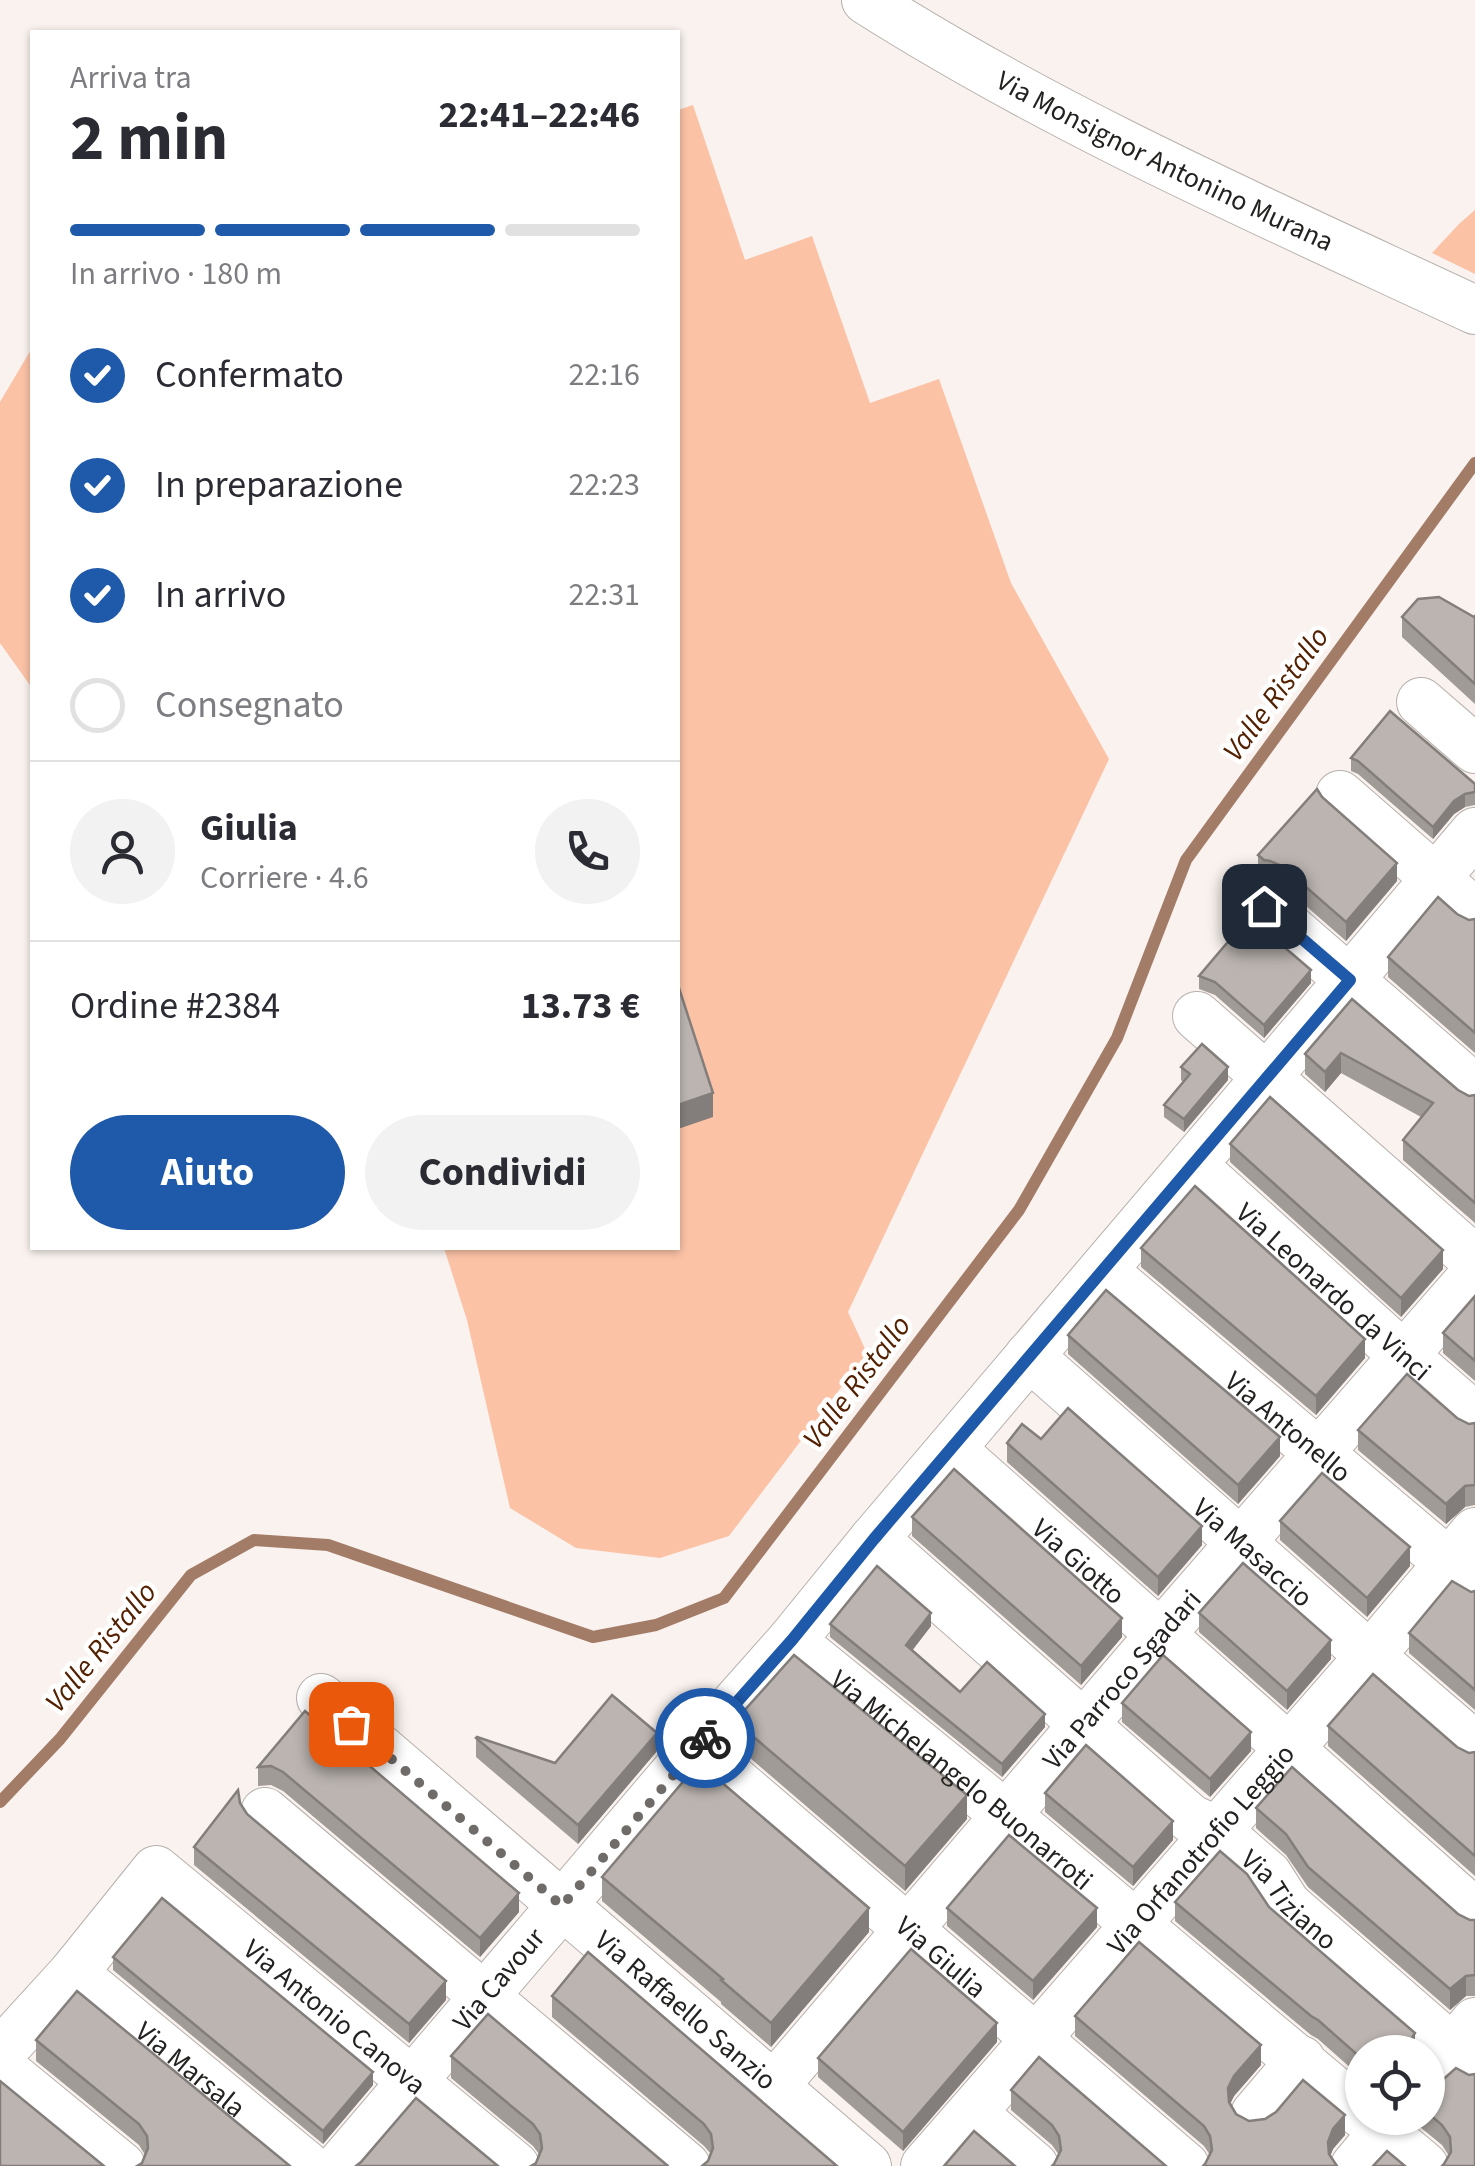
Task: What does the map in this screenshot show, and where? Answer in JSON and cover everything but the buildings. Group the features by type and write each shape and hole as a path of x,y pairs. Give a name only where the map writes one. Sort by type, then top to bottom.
{"street":[{"name":"Via Monsignor Antonino Murana","path":"888,5 1014,88 1474,309"},
{"path":"1421,702 1475,749"},
{"path":"1340,795 1475,913"},
{"name":"Via Cavour","path":"340,2166 792,1640 1475,832"},
{"path":"1264,906 1475,1089"},
{"path":"1197,1016 1475,1260"},
{"name":"Via Leonardo da Vinci","path":"1192,1164 1475,1416"},
{"name":"Via Antonello","path":"1103,1270 1319,1454 1466,1559"},
{"name":"Via Parroco Sgadari","path":"774,2086 1475,1274"},
{"name":"Via Masaccio","path":"1029,1356 1475,1746"},
{"name":"Via Giotto","path":"950,1449 1475,1914"},
{"name":"Via Tiziano","path":"874,1539 1190,1818 1216,1830 1268,1876 1287,1904 1457,2054"},
{"name":"Via Orfanotrofio Leggio","path":"926,2166 1289,1747 1370,1656 1466,1559"},
{"name":"Via Michelangelo Buonarroti","path":"792,1640 1301,2060 1345,2102"},
{"name":"Via Raffaello Sanzio","path":"321,1698 867,2166"},
{"name":"Via Giulia","path":"696,1748 1185,2166"},
{"path":"265,1812 686,2166"},
{"name":"Via Antonio Canova","path":"73,1973 156,1870 514,2166"},
{"path":"0,2053 73,1973"},
{"name":"Via Marsala","path":"73,1973 307,2166"},
{"path":"1255,2114 1301,2060"},
{"path":"0,2066 122,2166"},
{"path":"972,2113 1034,2166"},
{"name":"Via Michelangelo Buonarroti","path":"1381,2135 1424,2166"}],"shaded area":[{"path":"693,105 745,260 812,236 870,403 939,379 1011,583 1109,759 848,1312 867,1353 729,1536 660,1558 576,1548 510,1508 467,1320 445,1250 680,1250 680,109"},
{"path":"1475,210 1475,274 1432,253"},
{"path":"30,351 30,685 0,643 0,402"}],"waterway":[{"name":"Valle Ristallo","path":"0,1802 60,1739 191,1575 254,1540 328,1545 593,1637 656,1625 724,1598 1019,1210 1117,1038 1186,860 1475,463"}],"way so far":[{"path":"351,1724 562,1906 705,1738"}],"route":[{"path":"705,1738 1350,980 1264,906"}]}
